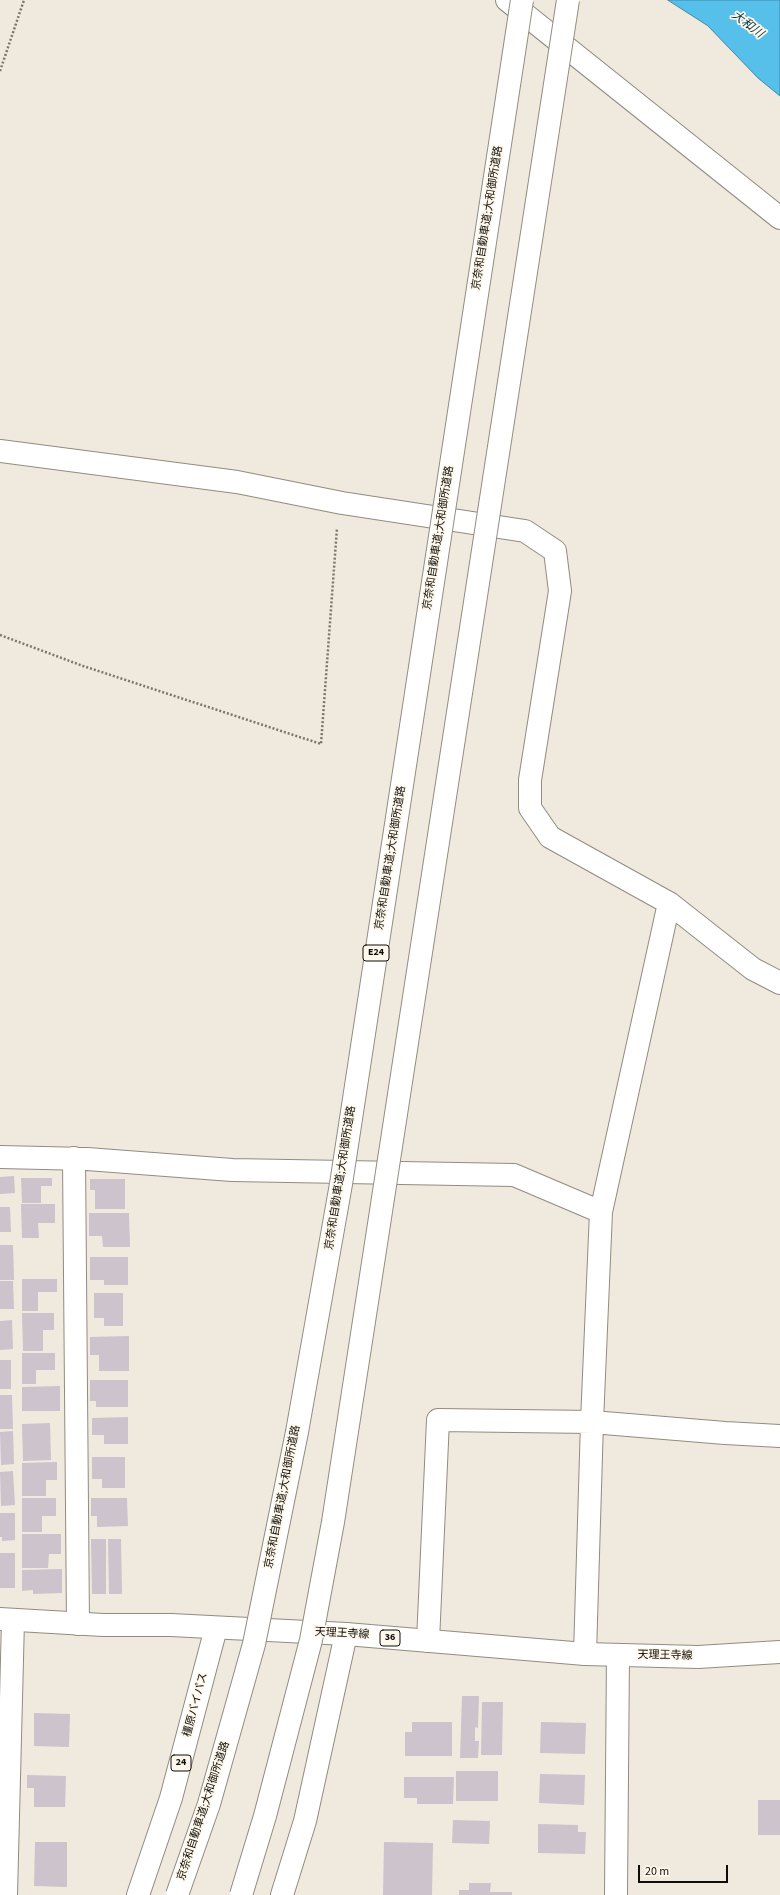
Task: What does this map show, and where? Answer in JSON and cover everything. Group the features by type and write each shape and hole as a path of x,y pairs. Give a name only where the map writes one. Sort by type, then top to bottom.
{"main road":[{"path":"507,0 780,218"},
{"name":"京奈和自動車道;大和御所道路","path":"177,1895 209,1804 254,1644 298,1425 341,1184 522,0"},
{"path":"241,1895 265,1816 311,1640 333,1522 568,0"},
{"path":"0,451 237,482 342,503 525,531 554,551 560,591 530,780 530,808 550,837 669,902 753,969 780,983"},
{"path":"585,1654 592,1422 602,1212 669,902"},
{"path":"0,1157 74,1158 232,1170 514,1175 602,1212"},
{"path":"74,1158 78,1624"},
{"path":"428,1641 438,1420 592,1422 780,1436"},
{"path":"6,1895 7,1619"},
{"name":"天理王寺線","path":"7,1619 78,1624 172,1625 346,1634 585,1654 698,1657 780,1652"},
{"name":"橿原バイパス","path":"138,1895 172,1798 216,1628"},
{"path":"282,1895 304,1821 346,1634"},
{"path":"616,1895 618,1655"}],"path":[{"path":"0,71 24,0"},
{"path":"0,635 83,666 321,744 337,521 342,503"}],"water":[{"name":"大和川","path":"668,0 780,0 780,96 758,78 708,26"}],"building":[{"path":"14,1176 15,1193 0,1194 0,1177"},
{"path":"21,1178 52,1178 52,1186 41,1186 41,1203 22,1203"},
{"path":"90,1179 125,1179 125,1209 95,1209 95,1190 90,1190"},
{"path":"21,1204 55,1204 55,1223 38,1223 39,1238 22,1238"},
{"path":"0,1207 10,1207 11,1232 0,1232"},
{"path":"89,1213 129,1213 130,1247 103,1247 102,1236 89,1236"},
{"path":"0,1245 13,1245 14,1280 0,1280"},
{"path":"90,1257 128,1257 128,1285 104,1285 104,1280 90,1280"},
{"path":"22,1279 57,1279 57,1292 38,1292 38,1311 22,1311"},
{"path":"0,1281 13,1281 14,1309 0,1309"},
{"path":"94,1293 123,1293 123,1326 104,1326 104,1318 94,1318"},
{"path":"22,1313 54,1313 54,1330 43,1330 43,1351 23,1351"},
{"path":"12,1320 13,1349 0,1350 0,1321"},
{"path":"129,1336 129,1371 99,1371 99,1355 90,1355 90,1337"},
{"path":"22,1353 55,1353 55,1370 36,1370 36,1384 22,1384"},
{"path":"0,1360 11,1360 11,1389 0,1389"},
{"path":"90,1380 128,1380 128,1407 96,1407 96,1401 90,1401"},
{"path":"60,1386 60,1411 22,1411 22,1387"},
{"path":"0,1395 12,1395 13,1429 0,1429"},
{"path":"128,1417 128,1444 104,1444 104,1435 92,1435 92,1418"},
{"path":"50,1423 51,1460 23,1461 22,1424"},
{"path":"13,1431 14,1464 1,1465 0,1432"},
{"path":"92,1457 125,1457 125,1488 102,1488 102,1479 92,1479"},
{"path":"57,1462 57,1480 46,1480 46,1496 22,1496 22,1463"},
{"path":"13,1471 15,1505 1,1506 0,1472"},
{"path":"22,1498 56,1498 56,1516 42,1516 42,1532 22,1532"},
{"path":"91,1498 127,1498 128,1526 97,1527 97,1516 91,1516"},
{"path":"0,1513 15,1513 15,1540 2,1541 2,1537 0,1537"},
{"path":"22,1534 61,1534 61,1554 49,1554 48,1568 22,1568"},
{"path":"91,1539 106,1539 106,1594 92,1594"},
{"path":"108,1539 121,1539 122,1594 109,1594"},
{"path":"0,1553 15,1553 15,1588 0,1588"},
{"path":"62,1569 62,1593 33,1594 33,1590 22,1591 22,1570"},
{"path":"462,1696 479,1696 478,1728 475,1727 475,1741 479,1741 478,1758 460,1758"},
{"path":"482,1702 503,1702 502,1755 481,1755"},
{"path":"34,1713 70,1714 69,1747 34,1746"},
{"path":"412,1722 452,1722 452,1756 405,1756 405,1732 412,1732"},
{"path":"541,1722 586,1723 585,1754 540,1753"},
{"path":"456,1771 498,1771 498,1801 456,1801"},
{"path":"540,1774 585,1775 584,1805 539,1803"},
{"path":"27,1775 66,1776 65,1807 34,1807 34,1788 27,1788"},
{"path":"404,1777 454,1777 453,1804 417,1804 417,1798 404,1798"},
{"path":"758,1800 780,1800 780,1835 758,1835"},
{"path":"453,1820 490,1821 489,1844 452,1843"},
{"path":"538,1824 578,1825 578,1832 586,1832 585,1854 538,1853"},
{"path":"35,1842 67,1842 67,1887 34,1886"},
{"path":"384,1842 433,1843 432,1895 383,1895"},
{"path":"469,1883 491,1883 490,1892 512,1892 512,1895 459,1895 459,1890 469,1890"}]}
